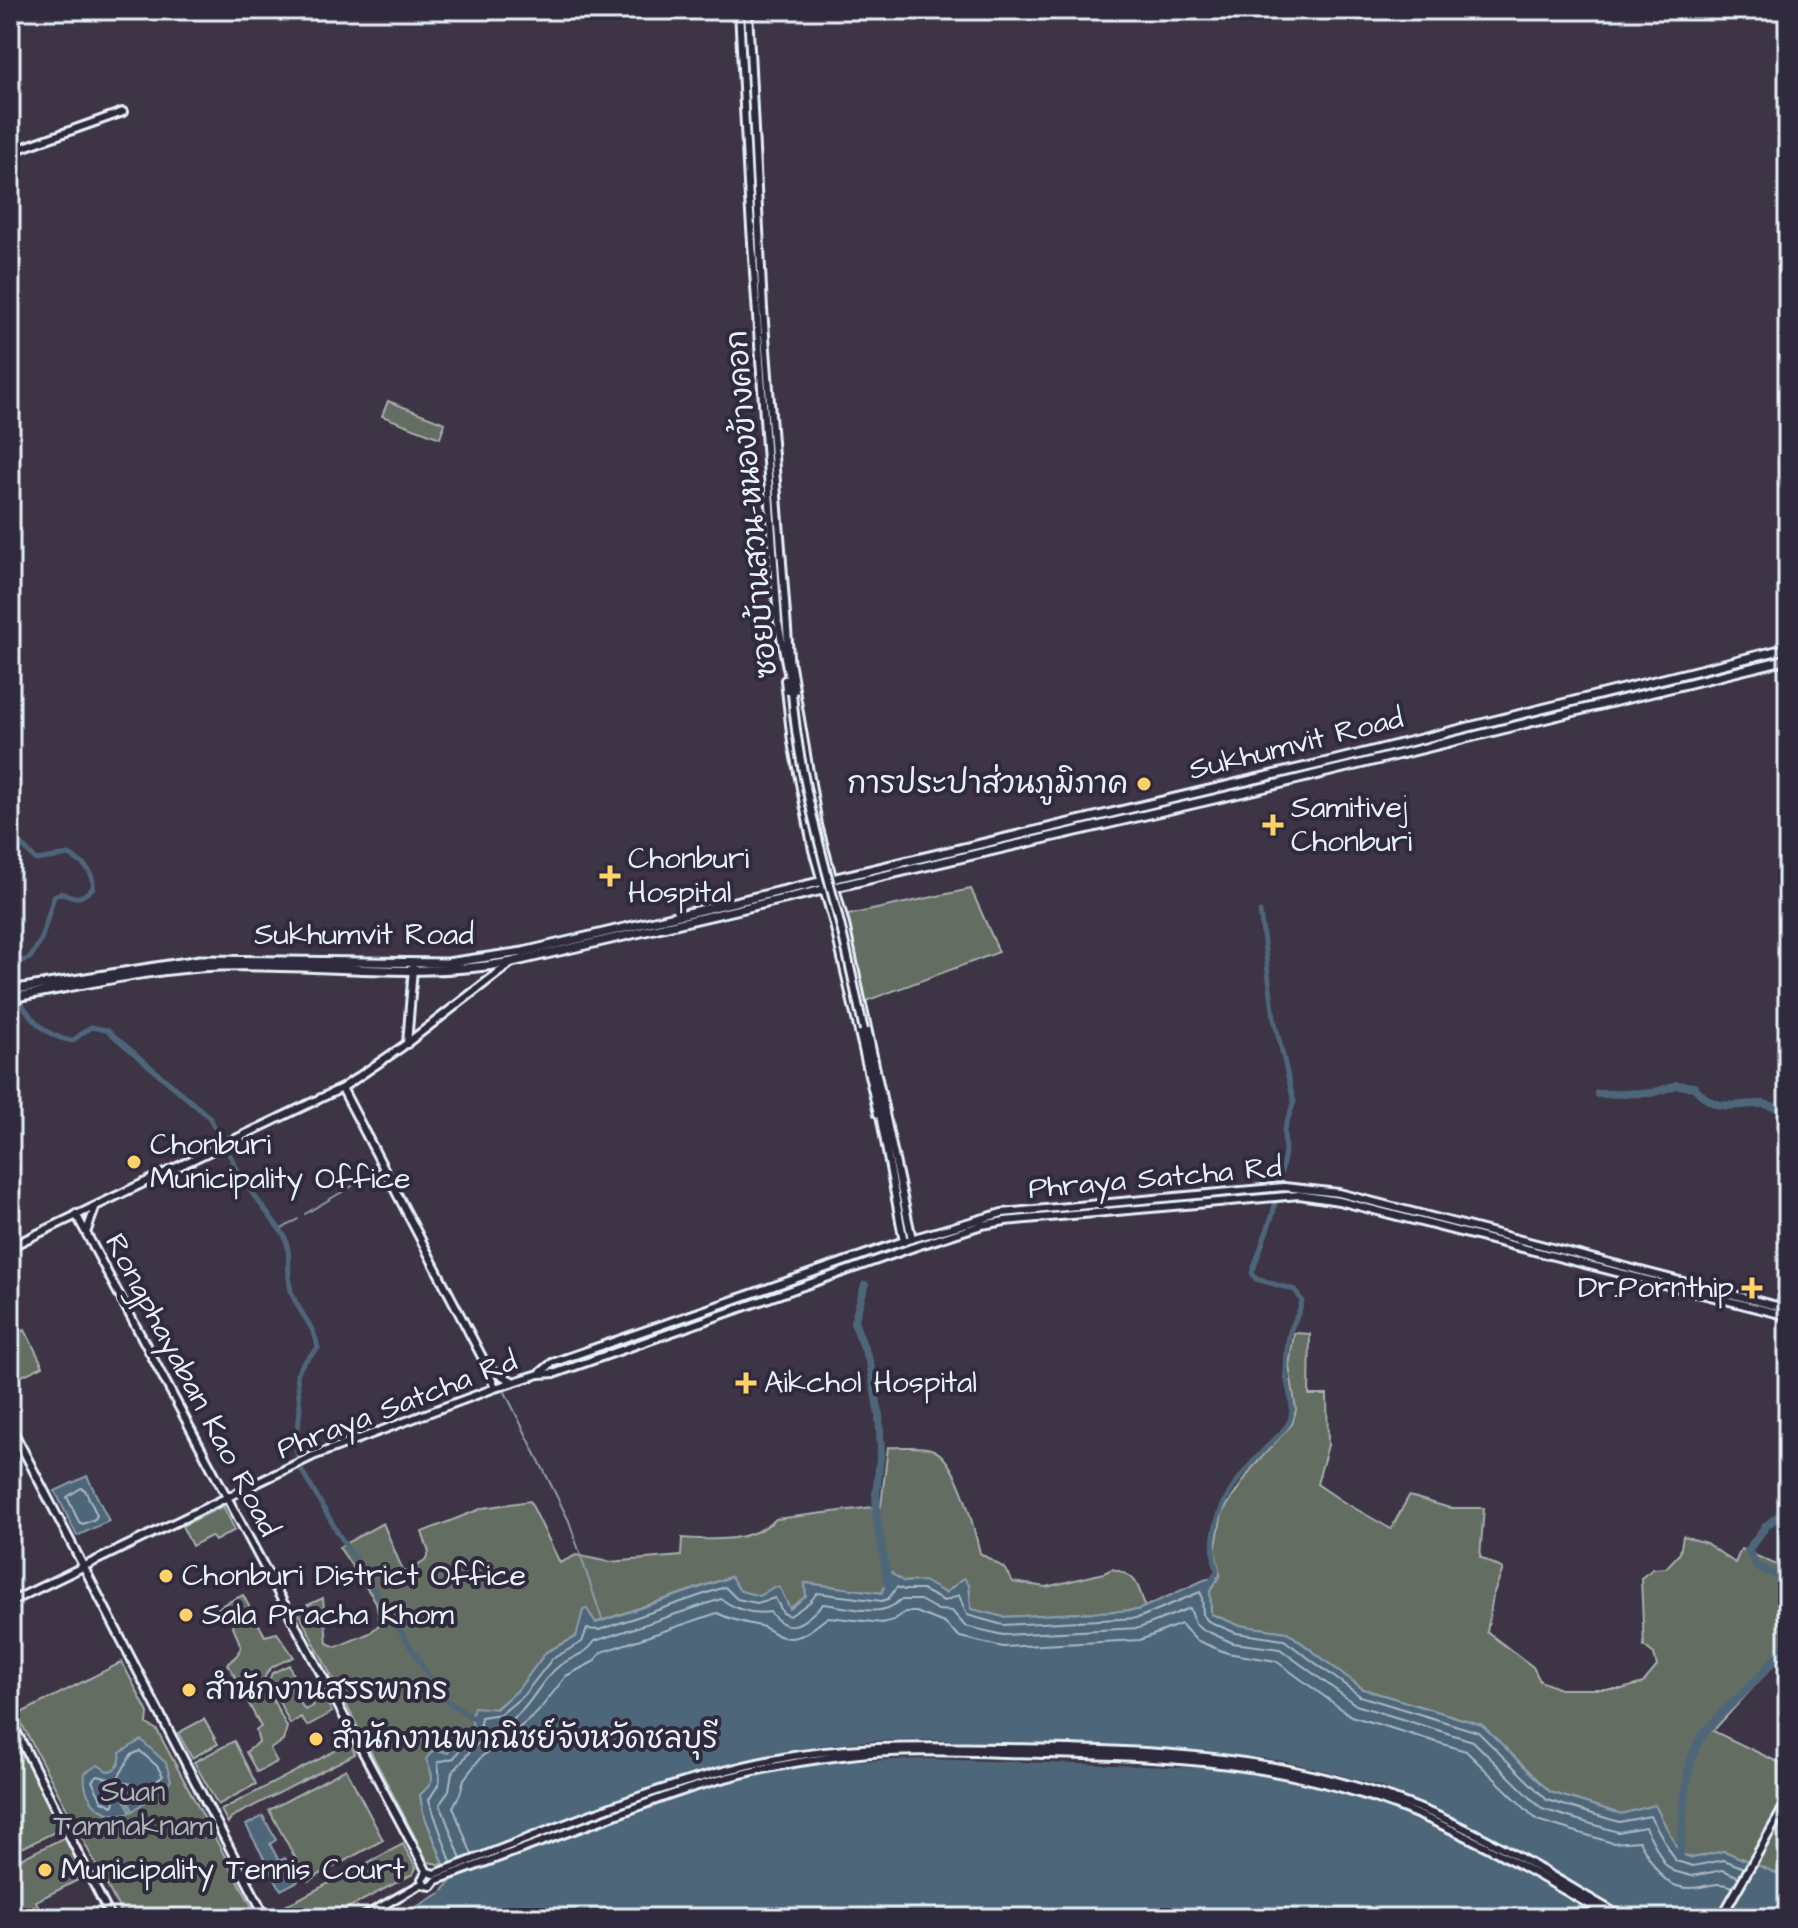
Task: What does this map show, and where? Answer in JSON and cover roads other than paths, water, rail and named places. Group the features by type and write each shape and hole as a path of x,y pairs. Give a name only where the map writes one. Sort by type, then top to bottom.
{"main road":[{"name":"ซอยบ้านสวน-หนองข้างคอก","path":"739,10 778,622 786,650"},
{"name":"ซอยบ้านสวน-หนองข้างคอก","path":"748,10 766,351 786,650 795,727 814,832 839,919 882,1113"},
{"path":"10,152 123,112"},
{"path":"751,226 761,226"},
{"name":"Sukhumvit Road","path":"12,994 200,960 472,968 512,962 1788,648"},
{"path":"786,650 820,832 834,883 909,1244"},
{"path":"786,650 792,742 810,834 882,1113"},
{"name":"Sukhumvit Road","path":"834,883 1525,724 1788,659"},
{"path":"1522,714 1525,724"},
{"path":"810,834 820,832"},
{"name":"Sukhumvit Road","path":"413,967 523,952 823,886"},
{"path":"10,1247 342,1088 407,1044 512,962"},
{"path":"407,1044 413,967"},
{"path":"342,1088 495,1388"},
{"name":"Phraya Satcha Rd","path":"539,1374 552,1363 814,1273 909,1244 1005,1221 1283,1191 1339,1201 1717,1295 1788,1316"},
{"path":"57,1224 70,1222 84,1230 97,1205"},
{"name":"Rongphayaban Kao Road","path":"76,1214 433,1875"},
{"name":"Phraya Satcha Rd","path":"10,1602 304,1461 495,1388 539,1374 556,1373 817,1281 909,1244"},
{"path":"814,1273 817,1281"},
{"name":"Phraya Satcha Rd","path":"1717,1295 1788,1309"},
{"path":"742,1297 744,1307"},
{"path":"680,1319 681,1329"},
{"path":"552,1363 556,1373"},
{"path":"487,1368 514,1382"},
{"path":"10,1425 266,1917"},
{"path":"10,1719 111,1918"},
{"path":"444,1874 579,1818 698,1778 812,1753 895,1747 1187,1753 1287,1767 1370,1790 1419,1808 1468,1830 1624,1918"},
{"path":"423,1883 422,1876 444,1874 688,1788 771,1767 853,1755 894,1753 1082,1755 1235,1765 1285,1773 1367,1795 1418,1813 1465,1835 1612,1918"},
{"path":"1721,1918 1788,1800"},
{"path":"423,1883 430,1886 433,1875"},
{"path":"361,1918 423,1883"}],"water":[{"path":"87,1476 109,1521 77,1536 55,1491"},
{"path":"890,1572 904,1582 924,1581 945,1593 964,1578 969,1585 971,1609 1003,1617 1138,1610 1204,1580 1220,1576 1210,1591 1211,1614 1238,1625 1287,1632 1363,1689 1482,1725 1550,1792 1621,1814 1655,1805 1680,1854 1693,1858 1724,1851 1788,1878 1788,1918 397,1918 442,1892 451,1881 423,1812 420,1795 432,1779 426,1759 434,1749 448,1753 460,1734 473,1727 471,1717 474,1707 496,1709 517,1691 546,1652 576,1637 583,1610 587,1609 596,1623 731,1577 740,1591 759,1596 774,1587 780,1588 790,1609 806,1596 805,1583 882,1593"},
{"path":"141,1740 166,1763 171,1781 133,1811 126,1797 127,1791 122,1791 131,1812 112,1814 104,1811 87,1792 85,1773 98,1765 107,1771 116,1768 120,1753"},
{"path":"263,1816 276,1840 270,1844 279,1861 285,1858 298,1881 281,1890 246,1825"}],"waterway":[{"path":"10,814 18,841 36,860 69,855 87,868 93,882 93,888 81,897 61,893 54,896 41,940 30,958 10,966"},
{"path":"1212,1579 1217,1571 1214,1538 1223,1506 1240,1478 1290,1420 1292,1408 1286,1378 1287,1349 1290,1331 1302,1301 1295,1290 1256,1279 1252,1273 1273,1213 1285,1153 1284,1130 1294,1102 1274,1018 1260,912"},
{"path":"10,973 24,1007 39,1025 60,1038 72,1041 91,1027 107,1030 209,1117 246,1185 284,1235 291,1291 318,1348 297,1374 300,1409 296,1448 299,1466 443,1698 471,1717"},
{"path":"1598,1094 1652,1093 1677,1085 1694,1087 1711,1101 1726,1106 1763,1104 1788,1111"},
{"path":"305,1214 379,1170"},
{"path":"280,1230 298,1219"},
{"path":"865,1285 854,1322 870,1363 879,1415 881,1450 876,1494 877,1519 889,1589"},
{"path":"505,1392 569,1521 602,1619"},
{"path":"1788,1508 1766,1526 1748,1550 1757,1567 1786,1579 1788,1583"},
{"path":"1680,1854 1688,1775 1696,1746 1703,1734 1773,1661 1788,1636"}],"place":[{"name":"การประปาส่วนภูมิภาค","path":"1144,784"},
{"name":"Samitivej Chonburi","path":"1273,825"},
{"name":"Chonburi Hospital","path":"610,876"},
{"name":"Chonburi Municipality Office","path":"134,1162"},
{"name":"Dr.Pornthip","path":"1752,1288"},
{"name":"Aikchol Hospital","path":"746,1383"},
{"name":"Chonburi District Office","path":"166,1576"},
{"name":"Sala Pracha Khom","path":"186,1615"},
{"name":"สำนักงานสรรพากร","path":"189,1690"},
{"name":"สำนักงานพาณิชย์จังหวัดชลบุรี","path":"316,1739"},
{"name":"Municipality Tennis Court","path":"45,1870"}],"park label":[{"name":"Suan Tamnaknam","path":"133,1809"}]}
